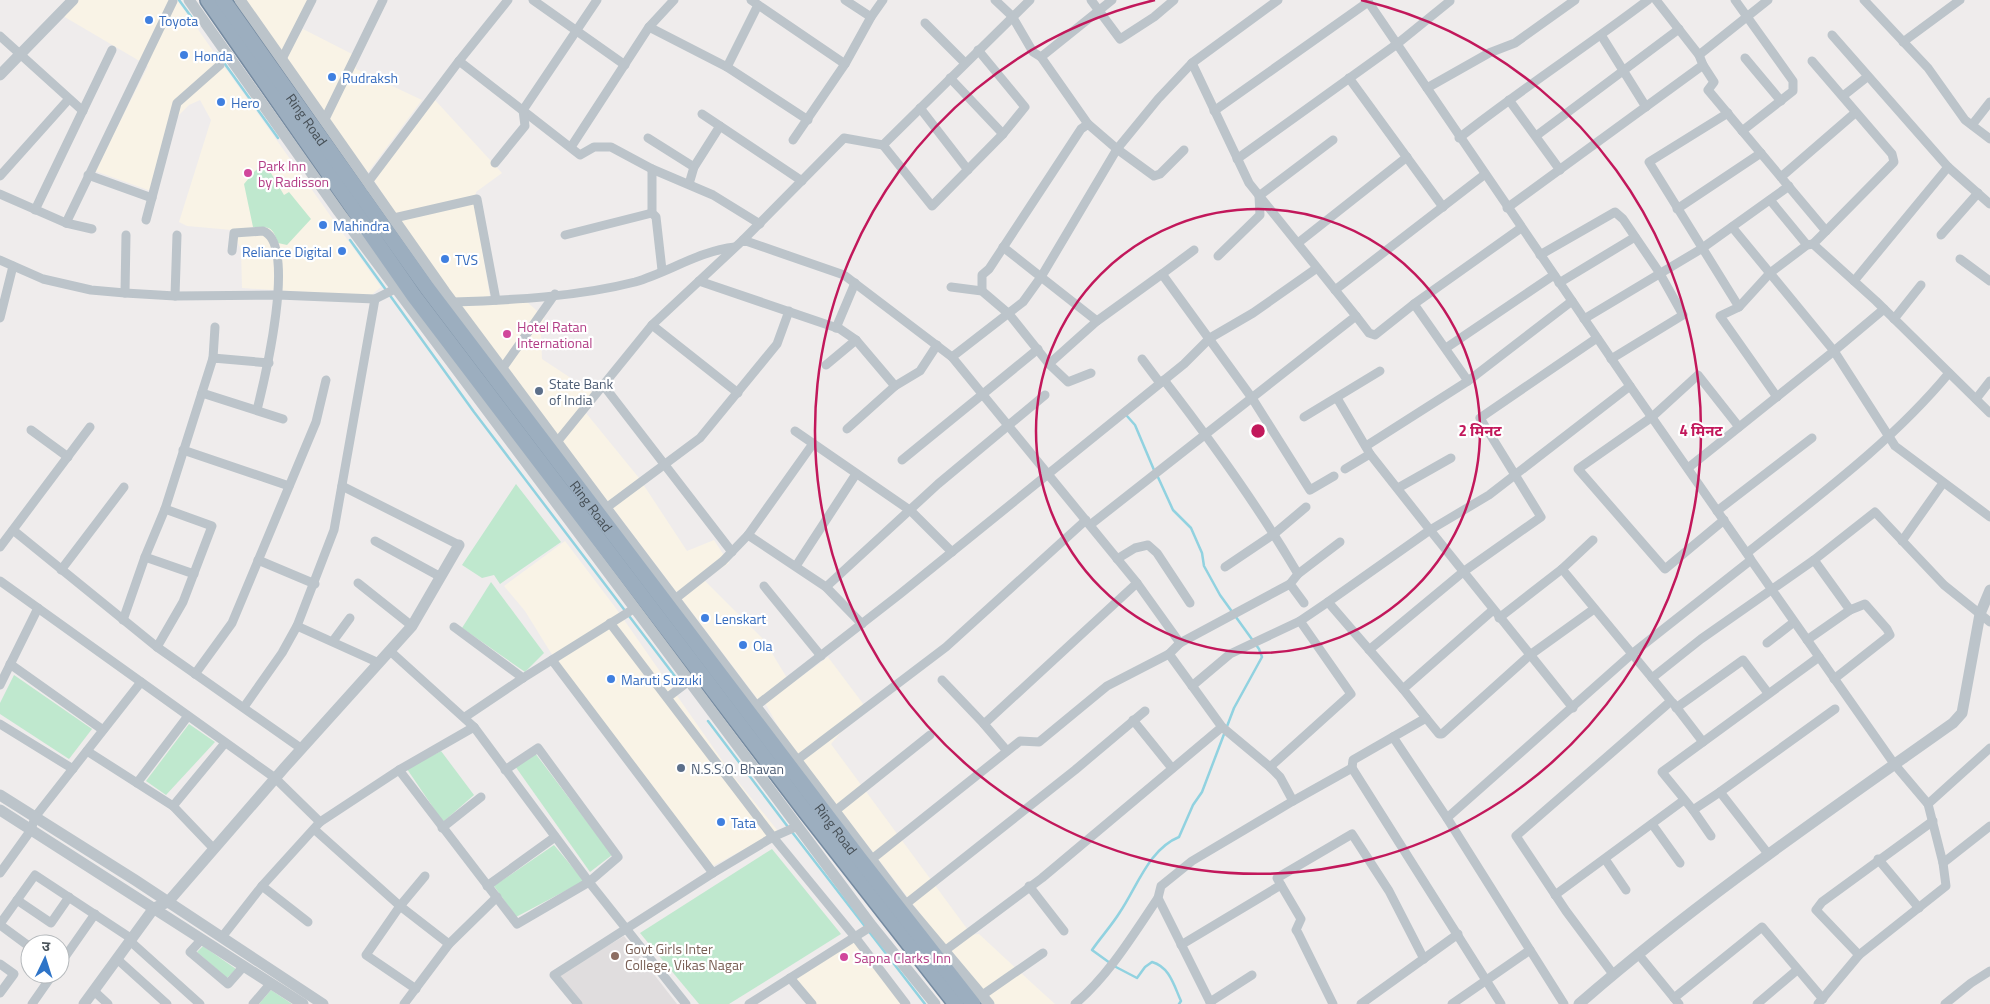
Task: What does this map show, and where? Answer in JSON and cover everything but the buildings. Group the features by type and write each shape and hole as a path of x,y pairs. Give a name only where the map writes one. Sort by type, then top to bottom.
{"highway":[{"name":"Ring Road","path":"208,0 343,203 414,296 691,679 956,1004"},
{"name":"Ring Road","path":"223,0 433,296 902,907 981,1001"}],"street":[{"path":"0,75 73,0"},
{"path":"189,0 343,203 386,294 485,410 632,609 691,679 796,827 864,931 906,1004"},
{"path":"240,0 452,302 797,760 831,814 872,859 902,907 943,952 981,1001 1043,953"},
{"path":"282,58 312,0"},
{"path":"325,120 383,0"},
{"path":"375,214 368,182 459,61 508,0"},
{"path":"533,0 625,65"},
{"path":"494,163 524,126 523,110 597,0"},
{"path":"571,147 649,27 674,0"},
{"path":"845,0 871,17"},
{"path":"793,140 845,64 871,17 884,0"},
{"path":"994,0 1012,16 1033,52 1041,57 1088,124 1117,149 1154,176 1160,174 1184,150"},
{"path":"882,146 1030,0"},
{"path":"1091,0 1120,39 1154,17 1174,0"},
{"path":"1041,57 1112,0"},
{"path":"952,357 1023,302 1041,277 1117,149 1158,99 1192,63 1278,0"},
{"path":"1427,88 1489,53 1514,43 1575,0"},
{"path":"1460,138 1509,100 1602,35 1648,0"},
{"path":"1656,0 1699,55 1714,82 1708,90 1826,232"},
{"path":"1735,0 1793,80 1793,91 1742,131"},
{"path":"1699,55 1745,16 1768,0"},
{"path":"1864,0 1928,68 1965,120 1990,139"},
{"path":"1903,42 1960,0"},
{"path":"66,223 173,1"},
{"path":"1214,111 1367,1 1484,175 1794,622 1895,764 1928,804 1944,863 1946,886 1859,955 1820,1001 1762,927 1676,1001 1639,956"},
{"path":"1237,159 1397,44 1450,1"},
{"path":"727,67 754,2 845,64"},
{"path":"924,23 965,63"},
{"path":"649,27 727,67 808,120"},
{"path":"1536,136 1679,29"},
{"path":"1602,35 1646,107"},
{"path":"1832,35 1863,68 1868,77 1948,167 1990,204"},
{"path":"0,36 68,100 83,111"},
{"path":"35,210 112,50"},
{"path":"557,442 652,325 744,240 844,138 882,146 932,206 1003,134 1025,107 978,50"},
{"path":"1745,58 1780,100"},
{"path":"459,61 580,155 594,147 611,147 652,169 713,195 760,224"},
{"path":"1777,397 1720,316 1738,307 1770,273 1826,232 1894,162 1892,154 1812,61"},
{"path":"1192,63 1249,183 1368,333 1375,335 1414,304 1521,228"},
{"path":"1507,208 1703,64"},
{"path":"146,220 176,103 220,65"},
{"path":"1843,96 1868,77"},
{"path":"950,78 1003,134"},
{"path":"1349,78 1443,207"},
{"path":"0,176 68,100"},
{"path":"1509,100 1560,170"},
{"path":"1972,126 1990,102"},
{"path":"920,108 968,170"},
{"path":"1781,177 1855,113"},
{"path":"702,114 802,181"},
{"path":"1728,114 1650,162 1701,249 1738,307"},
{"path":"982,291 982,275 989,269 1081,129 1088,124"},
{"path":"689,184 694,167 720,126"},
{"path":"648,138 694,167"},
{"path":"1259,196 1333,140"},
{"path":"1677,209 1761,153"},
{"path":"1298,243 1407,157"},
{"path":"1854,281 1948,167"},
{"path":"652,169 652,213 656,217 662,270"},
{"path":"88,175 152,198"},
{"path":"1335,290 1484,175"},
{"path":"1584,319 1701,249 1789,186"},
{"path":"1941,235 1978,193"},
{"path":"0,194 66,223 92,229"},
{"path":"1218,256 1260,215 1259,196"},
{"path":"394,218 477,199 496,300"},
{"path":"1770,200 1810,244 1884,309 1990,413"},
{"path":"1540,255 1615,212 1623,219 1660,274 1683,315 1611,358"},
{"path":"565,236 652,213"},
{"path":"1732,227 1834,351 1895,446 1990,517"},
{"path":"232,250 234,233 268,232 278,258 278,295 270,363 257,410"},
{"path":"125,293 126,235"},
{"path":"176,296 177,235"},
{"path":"1446,348 1556,279 1635,237"},
{"path":"744,240 844,275 952,357 1137,583 1180,643"},
{"path":"452,302 555,294 627,283 718,249 735,247"},
{"path":"1003,248 1097,322"},
{"path":"1049,364 1097,322 1194,250"},
{"path":"1960,259 1990,281"},
{"path":"0,260 43,279 91,290 125,293 176,296 386,294"},
{"path":"0,318 13,266"},
{"path":"756,706 952,552 1162,381 1210,338 1253,313 1318,268"},
{"path":"1162,274 1252,398 1310,490 1334,476"},
{"path":"699,281 836,328 856,340 895,386"},
{"path":"836,328 855,283"},
{"path":"1894,319 1921,285"},
{"path":"951,287 982,291 1009,314 1049,364 1068,382 1091,373"},
{"path":"244,707 282,652 297,626 315,584 337,521 342,486 386,294"},
{"path":"502,368 555,294"},
{"path":"1345,469 1368,450 1468,380 1572,301"},
{"path":"1414,304 1468,380"},
{"path":"1688,468 1884,309"},
{"path":"606,508 665,466 700,438 777,344 789,312"},
{"path":"797,760 946,647 1088,523 1207,435 1356,316"},
{"path":"652,325 738,393"},
{"path":"123,620 145,557 165,509 202,393 212,358 215,327"},
{"path":"1370,650 1463,572 1541,517 1516,473 1480,418 1597,338"},
{"path":"826,366 856,340"},
{"path":"847,430 895,386 920,370 937,345"},
{"path":"902,460 1038,349"},
{"path":"212,358 270,363"},
{"path":"1142,359 1207,435 1274,534 1298,574"},
{"path":"1304,417 1380,371"},
{"path":"1447,818 1633,653 1889,437 1918,406 1925,403 1949,373"},
{"path":"1724,520 1665,569 1578,470 1652,417 1698,375 1739,427"},
{"path":"195,674 232,623 316,422 326,380"},
{"path":"1976,399 1990,381"},
{"path":"604,386 732,552"},
{"path":"1192,686 1230,654 1300,621 1430,530 1489,495 1630,386"},
{"path":"202,393 283,419"},
{"path":"826,587 911,511 938,484 1045,395"},
{"path":"1337,398 1368,450 1499,618 1573,708"},
{"path":"0,547 90,427"},
{"path":"31,430 68,457"},
{"path":"795,431 911,511 952,552"},
{"path":"1717,511 1812,438"},
{"path":"675,599 732,552 748,535 812,444"},
{"path":"183,450 289,486"},
{"path":"1398,488 1451,458"},
{"path":"796,566 856,474"},
{"path":"1902,541 1943,483"},
{"path":"84,1004 154,908 168,902 275,778 412,626 439,576 459,545 342,486"},
{"path":"60,570 124,487"},
{"path":"1225,567 1274,534 1306,507"},
{"path":"157,646 183,602 212,526 165,509"},
{"path":"1652,678 1814,560 1875,512 1944,585 1990,622"},
{"path":"13,530 60,570 157,646 302,749"},
{"path":"748,535 826,587 862,624"},
{"path":"1499,618 1562,569 1593,540"},
{"path":"375,541 439,576"},
{"path":"872,859 1020,741 1039,742 1107,686 1169,654 1180,643 1290,584 1298,574 1340,542"},
{"path":"1117,559 1135,548 1148,545 1157,553 1190,603"},
{"path":"145,557 194,574"},
{"path":"258,560 315,584"},
{"path":"1814,560 1850,610"},
{"path":"1562,569 1633,653 1703,742"},
{"path":"0,581 275,778 317,826 400,906 449,944"},
{"path":"358,583 412,626"},
{"path":"984,724 1137,583"},
{"path":"1290,584 1304,603"},
{"path":"764,586 822,656"},
{"path":"1579,1004 1613,974 1769,855 1953,724 1962,713 1980,614 1990,590"},
{"path":"1328,602 1439,734 1442,734 1530,655 1594,609"},
{"path":"1807,640 1850,610 1865,604 1890,635 1834,679"},
{"path":"0,685 38,608"},
{"path":"465,718 522,678 632,609"},
{"path":"1403,689 1493,610"},
{"path":"333,641 350,618"},
{"path":"1270,767 1351,694 1300,621"},
{"path":"1767,643 1794,622"},
{"path":"610,623 671,695 774,837 935,1004"},
{"path":"297,626 379,663"},
{"path":"454,627 522,678"},
{"path":"390,651 474,727 589,882 625,929 642,946 686,1004"},
{"path":"1169,654 1222,727 1280,777 1294,801"},
{"path":"1711,836 1693,810 1662,772 1819,656"},
{"path":"552,660 713,873"},
{"path":"1613,974 1555,895 1516,836 1673,704 1744,660 1768,693"},
{"path":"10,664 104,730"},
{"path":"671,695 691,679"},
{"path":"942,680 1007,751"},
{"path":"0,873 31,830 35,817 141,682"},
{"path":"1693,810 1835,709"},
{"path":"902,907 1075,770 1145,711"},
{"path":"137,783 188,716"},
{"path":"1426,718 1353,760 1352,768 1501,1004"},
{"path":"1133,720 1172,768"},
{"path":"0,724 72,769"},
{"path":"222,937 262,886 317,826 399,770 474,727"},
{"path":"943,952 1029,886 1222,727"},
{"path":"831,814 930,735"},
{"path":"1393,737 1447,818 1564,1004"},
{"path":"173,806 225,743"},
{"path":"399,770 517,924 589,882 618,857 538,748 505,770"},
{"path":"1928,804 1990,748"},
{"path":"87,751 173,806 214,849"},
{"path":"1075,1004 1090,992 1113,964 1158,898 1160,886 1192,861 1352,768"},
{"path":"1720,792 1769,855"},
{"path":"0,795 323,1004"},
{"path":"442,828 481,797"},
{"path":"1555,895 1684,800"},
{"path":"0,810 303,1004"},
{"path":"1859,955 1816,910 1878,859 1933,820"},
{"path":"1652,824 1680,863"},
{"path":"1944,863 1990,826"},
{"path":"578,1004 554,975 713,873 774,837 796,827"},
{"path":"1333,1004 1296,930 1301,919 1277,878 1352,834 1388,892 1424,959"},
{"path":"487,886 555,837"},
{"path":"1605,859 1626,890"},
{"path":"1878,859 1919,908"},
{"path":"20,940 0,925 35,875 131,940 200,1004"},
{"path":"416,989 366,954 424,876"},
{"path":"1181,945 1282,885"},
{"path":"262,886 308,922"},
{"path":"1029,886 1064,931"},
{"path":"17,900 51,923 69,897"},
{"path":"404,1004 449,944 497,897"},
{"path":"1158,898 1210,1003 1252,975"},
{"path":"70,950 95,914"},
{"path":"749,1004 864,931"},
{"path":"1361,1004 1458,934"},
{"path":"202,939 190,952 228,984 244,966"},
{"path":"1452,1004 1530,950"},
{"path":"117,959 167,1004"},
{"path":"0,964 14,974 0,992"},
{"path":"1757,1004 1797,970"},
{"path":"1945,1004 1971,983 1990,971"},
{"path":"790,978 812,1004"},
{"path":"253,1004 270,983"},
{"path":"32,1004 46,984"},
{"path":"94,991 108,1004"}],"shaded area":[{"path":"77,0 177,0 381,287 370,296 242,288 241,250 232,230 187,226 179,222 211,120 200,100 189,105 175,119 151,191 95,171 148,66 63,16"},
{"path":"244,0 308,0 282,54"},
{"path":"303,29 354,55 356,69 422,100 366,175 286,57"},
{"path":"434,99 502,173 476,192 475,204 490,297 527,302 544,317 541,336 542,359 595,394 556,437 418,248 373,179"},
{"path":"586,413 639,478 687,551 714,540 729,563 704,580 764,640 787,678 759,701 562,441"},
{"path":"565,541 615,607 731,773 778,831 711,867 551,653 525,611 504,586"},
{"path":"828,657 864,705 831,744 968,930 946,947 784,737 765,703"},
{"path":"979,934 1055,1004 993,1004 948,951 970,935"},
{"name":"Govt Girls Inter College, Vikas Nagar","path":"624,936 677,1004 581,1004 559,975"},
{"name":"Sapna Clarks Inn","path":"855,939 903,1004 816,1004 794,979"}],"green space":[{"path":"265,163 284,195 289,192 311,219 287,245 278,243 272,230 263,227 253,227 244,184"},
{"path":"516,484 561,542 500,584 494,575 482,578 462,565"},
{"path":"491,582 544,653 525,672 462,628"},
{"path":"14,675 92,729 69,759 0,714 0,703"},
{"path":"189,724 215,742 166,795 146,781"},
{"path":"441,751 474,795 443,822 407,769"},
{"path":"535,753 612,855 590,872 515,766"},
{"path":"554,845 584,881 516,917 494,886"},
{"path":"772,849 841,934 729,1004 699,1004 640,933"},
{"path":"203,946 236,969 227,978 197,952"},
{"path":"271,990 292,1004 259,1004"}],"waterway":[{"path":"179,0 195,22"},
{"path":"217,53 278,138"},
{"path":"350,240 474,412 680,683"},
{"path":"1127,416 1135,425 1154,470"},
{"path":"1110,963 1092,950 1117,917 1152,859 1160,850 1179,837 1193,805 1202,792 1234,708 1262,657 1259,649 1220,595 1204,566 1202,553 1191,528 1173,510 1157,475"},
{"path":"708,721 788,827"},
{"path":"792,832 925,1004"},
{"path":"1114,966 1137,978 1145,967 1152,962 1158,964 1171,978 1181,1001 1179,1004"}],"place":[{"name":"Toyota","path":"149,20"},
{"name":"Honda","path":"184,55"},
{"name":"Rudraksh","path":"332,77"},
{"name":"Hero","path":"221,102"},
{"name":"Park Inn by Radisson","path":"248,173"},
{"name":"Mahindra","path":"323,225"},
{"name":"Reliance Digital","path":"342,251"},
{"name":"TVS","path":"445,259"},
{"name":"Hotel Ratan International","path":"507,334"},
{"name":"State Bank of India","path":"539,391"},
{"name":"Lenskart","path":"705,618"},
{"name":"Ola","path":"743,645"},
{"name":"Maruti Suzuki","path":"611,679"},
{"name":"N.S.S.O. Bhavan","path":"681,768"},
{"name":"Tata","path":"721,822"},
{"name":"Govt Girls Inter College, Vikas Nagar","path":"615,956"},
{"name":"Sapna Clarks Inn","path":"844,957"}]}
